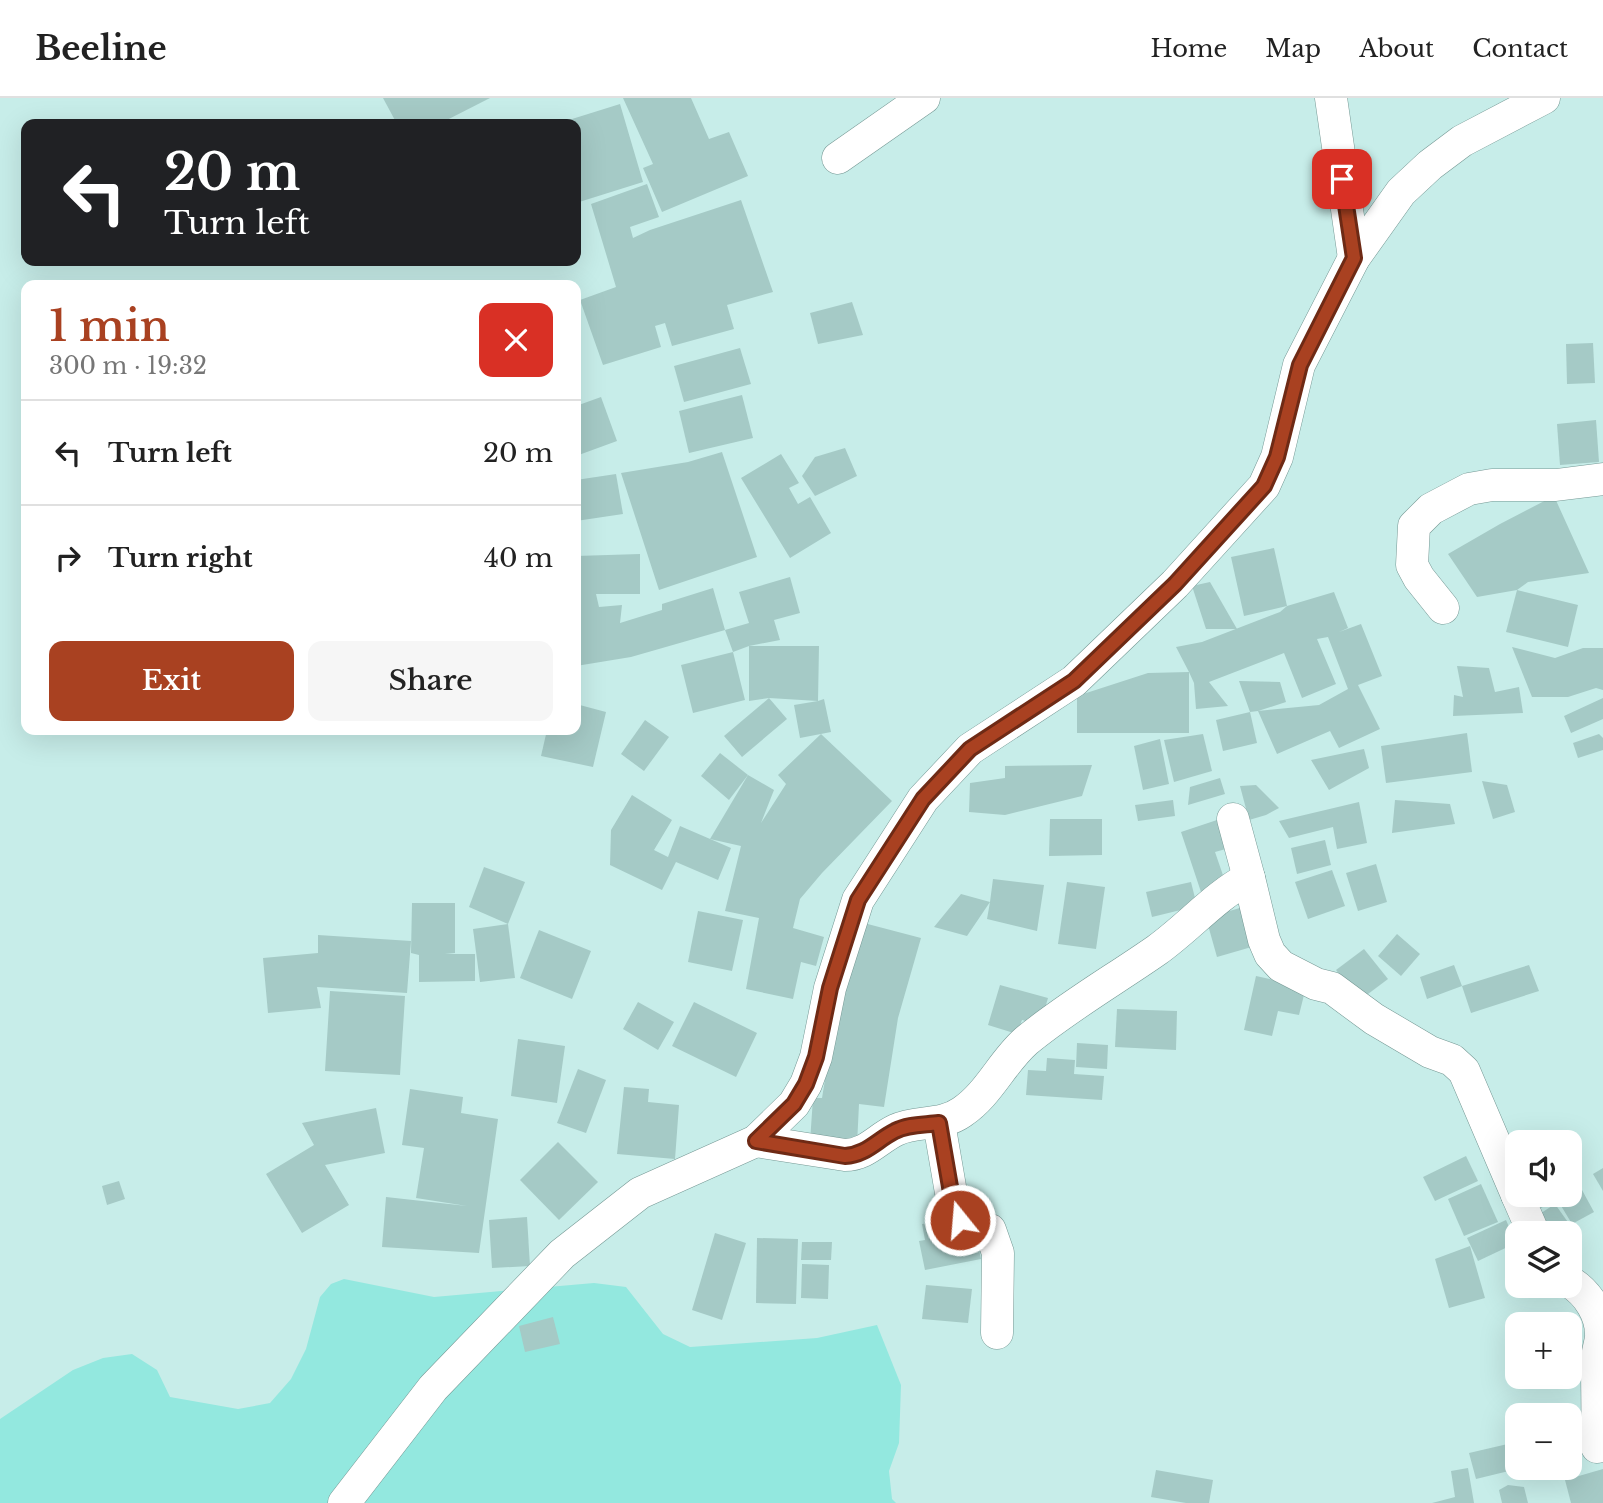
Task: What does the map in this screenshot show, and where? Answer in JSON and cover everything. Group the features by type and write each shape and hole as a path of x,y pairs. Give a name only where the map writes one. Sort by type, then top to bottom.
{"street":[{"path":"838,158 924,98"},
{"path":"1331,98 1354,258"},
{"path":"344,1503 433,1388 562,1254 639,1193 756,1141 794,1104 806,1084 816,1057 830,988 858,900 923,799 970,749 1074,681 1175,584 1264,486 1277,457 1300,365 1354,258 1401,192 1430,165 1462,141 1544,98"},
{"path":"1443,608 1412,565 1414,526 1431,509 1469,489 1492,485 1556,485 1603,479"},
{"path":"1233,819 1270,954 1281,966 1315,984 1332,988 1374,1019 1430,1052 1452,1060 1464,1071 1505,1167"},
{"path":"756,1141 845,1156 856,1155 897,1130 908,1126 939,1123 961,1113 981,1095 1031,1038 1157,950 1234,886 1250,878"},
{"path":"939,1123 957,1215 967,1223 990,1230 996,1244 997,1333"},
{"path":"1582,1293 1597,1315 1601,1335 1596,1362 1599,1393 1597,1447"}],"shaded area":[{"path":"344,1279 434,1297 594,1283 626,1287 663,1334 690,1347 817,1338 877,1325 901,1385 899,1443 889,1471 892,1499 896,1503 0,1503 0,1419 73,1370 103,1358 132,1354 157,1370 170,1397 238,1409 270,1403 291,1379 306,1349 320,1297 331,1284"}],"building":[{"path":"383,98 490,98 449,119 394,119"},
{"path":"623,98 691,98 709,139 729,132 748,176 662,212 643,168 653,164"},
{"path":"620,104 643,182 581,201 581,119 572,119"},
{"path":"647,184 659,217 630,227 633,238 741,200 773,292 727,305 734,329 672,346 665,323 655,326 661,347 603,365 581,300 616,287 591,204"},
{"path":"852,302 863,335 818,344 810,313"},
{"path":"1593,343 1595,383 1567,384 1566,344"},
{"path":"740,348 751,384 684,402 674,366"},
{"path":"742,395 753,438 689,453 679,411"},
{"path":"601,397 617,441 581,454 581,404"},
{"path":"1596,420 1599,462 1560,465 1557,424"},
{"path":"845,448 857,476 815,496 802,476 815,457"},
{"path":"722,452 757,557 659,590 621,473 688,462"},
{"path":"781,454 799,483 789,488 798,504 810,497 831,533 790,558 741,478"},
{"path":"616,474 623,514 581,520 581,479"},
{"path":"1554,496 1589,573 1528,582 1517,590 1477,597 1448,554"},
{"path":"1274,548 1287,606 1244,616 1231,557"},
{"path":"640,554 640,594 596,594 599,607 622,605 620,623 662,610 662,604 713,588 725,630 631,657 581,665 581,556"},
{"path":"790,577 800,613 774,620 780,640 733,652 725,630 749,623 739,592"},
{"path":"1210,582 1237,629 1206,629 1192,586"},
{"path":"1517,590 1578,605 1568,647 1506,632"},
{"path":"1334,592 1348,628 1339,632 1361,624 1382,676 1358,685 1380,729 1339,748 1330,731 1277,754 1258,711 1319,705 1348,689 1328,637 1317,639 1336,684 1302,698 1284,653 1209,682 1228,706 1196,709 1194,683 1176,647 1202,642 1280,612 1287,606"},
{"path":"749,646 819,646 818,701 769,698 749,701"},
{"path":"1512,647 1555,658 1583,648 1603,648 1603,690 1596,688 1568,697 1532,697"},
{"path":"733,652 745,700 693,713 681,665"},
{"path":"1457,666 1489,668 1495,692 1519,687 1523,713 1453,716 1454,695 1463,697"},
{"path":"1189,672 1189,733 1077,733 1077,696 1148,673"},
{"path":"1239,681 1280,682 1286,702 1250,712"},
{"path":"769,698 787,719 742,757 724,736"},
{"path":"1603,698 1603,719 1571,733 1564,716"},
{"path":"824,699 831,732 800,738 794,705"},
{"path":"581,705 606,712 593,767 541,756 546,735 581,735"},
{"path":"1250,712 1257,743 1223,751 1216,720"},
{"path":"645,720 669,737 644,771 621,754"},
{"path":"1467,733 1472,772 1386,783 1381,746"},
{"path":"821,734 892,801 800,899 793,928 824,937 816,966 801,962 793,999 746,989 759,918 725,911 741,846 710,839 748,775 774,790 761,823 786,784 778,775"},
{"path":"1203,734 1212,771 1174,782 1164,740"},
{"path":"1599,734 1603,738 1603,750 1578,758 1573,743"},
{"path":"1160,739 1169,784 1143,790 1134,746"},
{"path":"1364,749 1369,768 1329,790 1311,760"},
{"path":"720,753 748,775 729,800 701,776"},
{"path":"1092,765 1082,796 1005,815 969,812 970,783 1005,778 1005,766"},
{"path":"1220,778 1225,794 1188,805 1190,787"},
{"path":"1482,781 1507,785 1515,812 1493,819"},
{"path":"1256,785 1279,808 1249,820 1240,786"},
{"path":"632,795 672,820 654,850 668,857 680,826 731,848 718,880 676,862 662,890 610,865 611,830"},
{"path":"1173,800 1175,816 1138,821 1135,805"},
{"path":"1395,800 1450,804 1455,824 1392,833"},
{"path":"1359,802 1367,843 1337,849 1333,827 1289,838 1279,821"},
{"path":"1223,818 1233,847 1215,852 1226,884 1201,892 1181,832"},
{"path":"1050,819 1102,819 1102,855 1049,856"},
{"path":"1325,840 1331,865 1297,874 1291,848"},
{"path":"1376,864 1387,902 1358,911 1346,873"},
{"path":"484,867 525,882 508,924 469,907"},
{"path":"1332,870 1345,906 1308,919 1295,882"},
{"path":"993,879 1044,885 1037,931 987,919"},
{"path":"1067,882 1105,887 1096,949 1058,944"},
{"path":"1191,882 1197,906 1152,917 1146,892"},
{"path":"961,894 990,902 967,936 934,927"},
{"path":"412,903 455,903 455,953 445,954 475,954 475,981 419,982 419,955 411,953"},
{"path":"1243,907 1255,946 1217,957 1206,918"},
{"path":"698,911 743,920 732,971 688,962"},
{"path":"860,922 921,938 898,1018 884,1107 859,1104 857,1145 810,1142 813,1098 822,1098 837,1007"},
{"path":"508,924 515,978 480,982 473,929"},
{"path":"539,930 591,951 572,999 520,978"},
{"path":"1397,934 1420,954 1401,976 1378,956"},
{"path":"318,935 411,941 407,993 317,987 321,1008 268,1013 263,958 318,953"},
{"path":"1364,949 1388,979 1360,1000 1336,970"},
{"path":"1454,965 1462,986 1427,999 1420,977"},
{"path":"1529,965 1539,991 1471,1013 1462,986"},
{"path":"1256,976 1306,987 1299,1015 1278,1011 1272,1036 1244,1030"},
{"path":"1000,985 1048,998 1040,1025 1022,1020 1017,1034 988,1025"},
{"path":"330,991 405,996 400,1075 325,1071"},
{"path":"638,1002 674,1022 658,1050 623,1029"},
{"path":"694,1002 757,1033 736,1077 672,1046"},
{"path":"1117,1009 1177,1011 1176,1050 1115,1047"},
{"path":"518,1039 565,1046 557,1103 511,1096"},
{"path":"1077,1043 1108,1045 1107,1069 1076,1067"},
{"path":"1047,1058 1075,1060 1074,1074 1104,1076 1102,1100 1026,1095 1028,1070 1046,1071"},
{"path":"578,1069 606,1080 586,1133 557,1123"},
{"path":"624,1087 649,1089 648,1102 679,1105 675,1159 617,1154"},
{"path":"410,1089 463,1097 461,1113 498,1119 479,1253 382,1247 386,1197 467,1206 416,1198 424,1148 402,1145"},
{"path":"376,1108 385,1153 325,1165 349,1205 302,1233 266,1174 314,1145 302,1123"},
{"path":"558,1142 598,1182 559,1220 520,1180"},
{"path":"1466,1156 1478,1181 1435,1201 1423,1177"},
{"path":"1603,1168 1603,1191 1593,1174"},
{"path":"119,1181 125,1199 107,1205 102,1186"},
{"path":"1481,1184 1498,1222 1464,1236 1448,1199"},
{"path":"1582,1190 1594,1212 1578,1221 1570,1221 1562,1207 1582,1207"},
{"path":"1550,1207 1557,1207 1567,1221 1533,1221 1532,1219"},
{"path":"527,1217 530,1266 492,1268 489,1220"},
{"path":"952,1219 975,1231 981,1259 925,1270 919,1241 925,1240 922,1224"},
{"path":"1506,1220 1505,1248 1478,1261 1467,1238"},
{"path":"715,1233 746,1243 722,1320 692,1310"},
{"path":"757,1238 798,1239 796,1304 756,1303"},
{"path":"802,1242 832,1242 831,1260 801,1260"},
{"path":"1470,1246 1485,1298 1449,1308 1435,1259"},
{"path":"802,1264 829,1265 828,1299 801,1298"},
{"path":"926,1285 972,1289 968,1323 922,1319"},
{"path":"553,1317 560,1344 525,1352 519,1326"},
{"path":"1505,1445 1505,1472 1476,1479 1469,1453"},
{"path":"1468,1468 1474,1503 1432,1503 1455,1497 1451,1471"},
{"path":"1603,1469 1603,1503 1571,1503 1565,1480 1582,1480 1582,1475"},
{"path":"1156,1470 1213,1480 1209,1503 1186,1503 1151,1497"},
{"path":"1508,1485 1524,1487 1528,1503 1502,1503 1499,1490"}],"route":[{"path":"960,1220 954,1210 939,1123 908,1126 897,1130 856,1155 845,1156 756,1141 794,1104 806,1084 816,1057 830,988 858,900 923,799 970,749 1074,681 1175,584 1264,486 1277,457 1300,365 1354,258 1342,179"}]}
